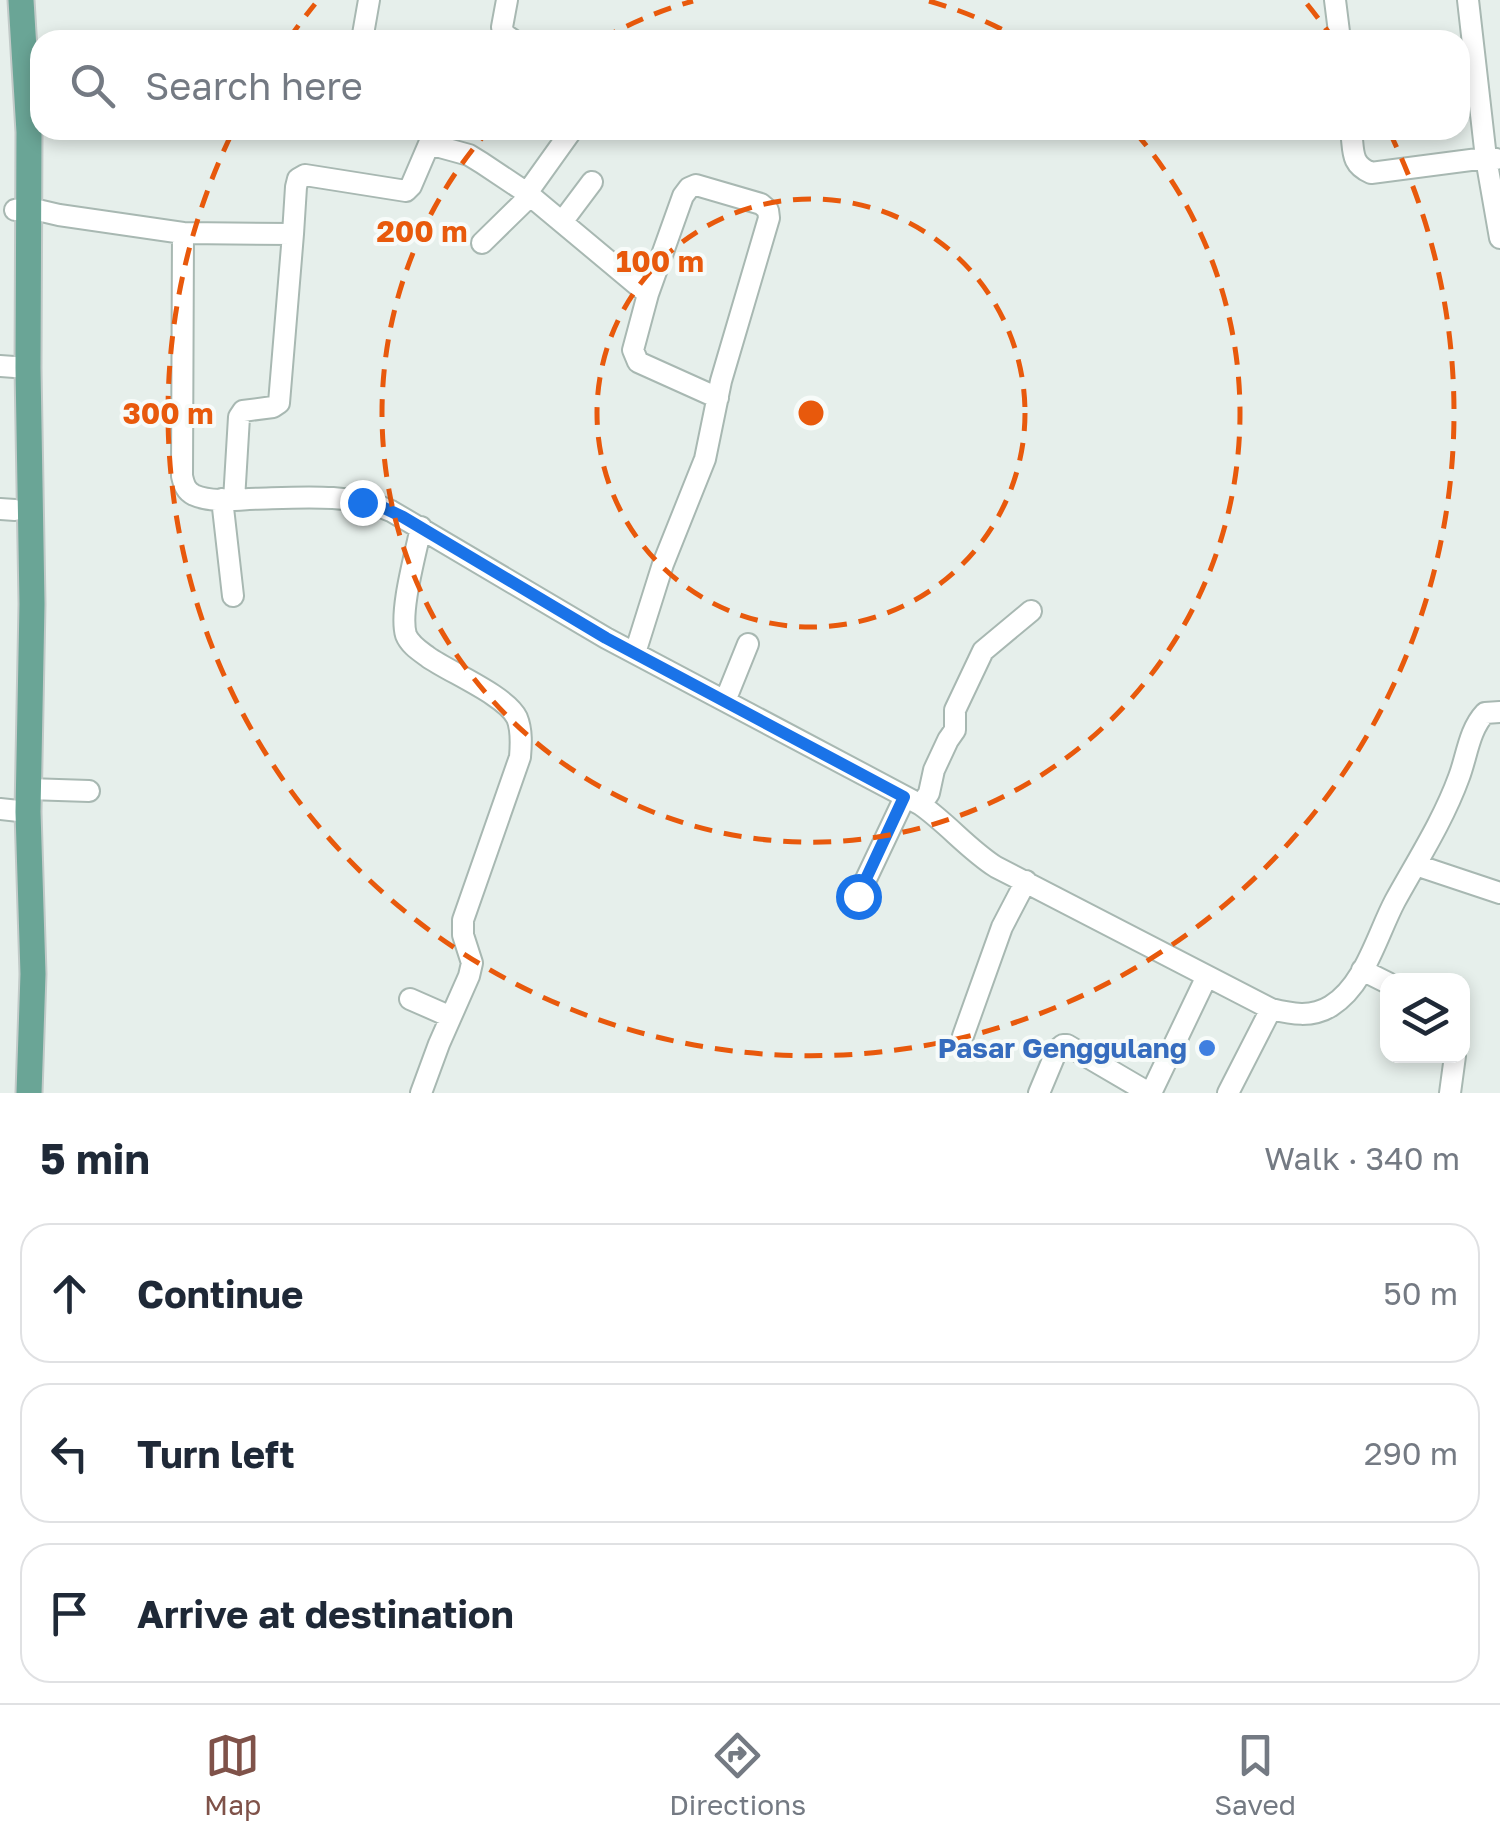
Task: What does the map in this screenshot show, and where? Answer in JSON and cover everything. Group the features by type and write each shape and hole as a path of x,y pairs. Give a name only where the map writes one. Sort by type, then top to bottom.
{"main road":[{"path":"8,0 22,209"},
{"path":"21,0 30,75"},
{"path":"14,1093 18,805 8,509 22,209 30,140"},
{"path":"13,367 32,604 18,805 33,974 28,1093"}],"street":[{"path":"364,30 369,0"},
{"path":"503,30 507,0"},
{"path":"1335,0 1339,30"},
{"path":"1468,0 1493,159 1500,238"},
{"path":"233,596 228,499 239,417 243,411 273,407 282,388 298,179 304,175 406,191 431,140"},
{"path":"438,140 469,155 528,194 648,294"},
{"path":"482,243 528,194 565,140"},
{"path":"1352,140 1355,163 1372,172 1493,159"},
{"path":"562,222 592,182"},
{"path":"635,653 663,564 705,458 769,218 768,210 761,204 696,186 682,196 648,294 634,356 638,362 718,398"},
{"path":"22,209 184,234 292,234"},
{"path":"184,234 182,476 190,493 228,499 362,502 391,510 635,653 912,801 938,817 979,856 1271,1009 1308,1014 1329,1008 1341,998 1362,970 1434,833 1459,779 1477,722 1485,713 1500,712"},
{"path":"421,528 405,611 407,638 433,661 504,704 518,721 521,744 520,757 468,904 462,935 472,963 470,976 421,1093"},
{"path":"858,896 912,801 929,793 934,770 955,730 955,710 983,651 1031,611"},
{"path":"724,700 748,644"},
{"path":"18,805 89,791"},
{"path":"1416,865 1500,893"},
{"path":"964,1036 1002,927 1026,881"},
{"path":"1362,970 1380,979"},
{"path":"1039,1093 1057,1050 1068,1044 1150,1093 1207,976"},
{"path":"410,999 451,1016"},
{"path":"1228,1093 1271,1009"},
{"path":"1450,1093 1454,1063"}],"place":[{"name":"Pasar Genggulang","path":"1207,1048"}],"route":[{"path":"362,502 403,517 606,638 904,797 858,896"}]}
